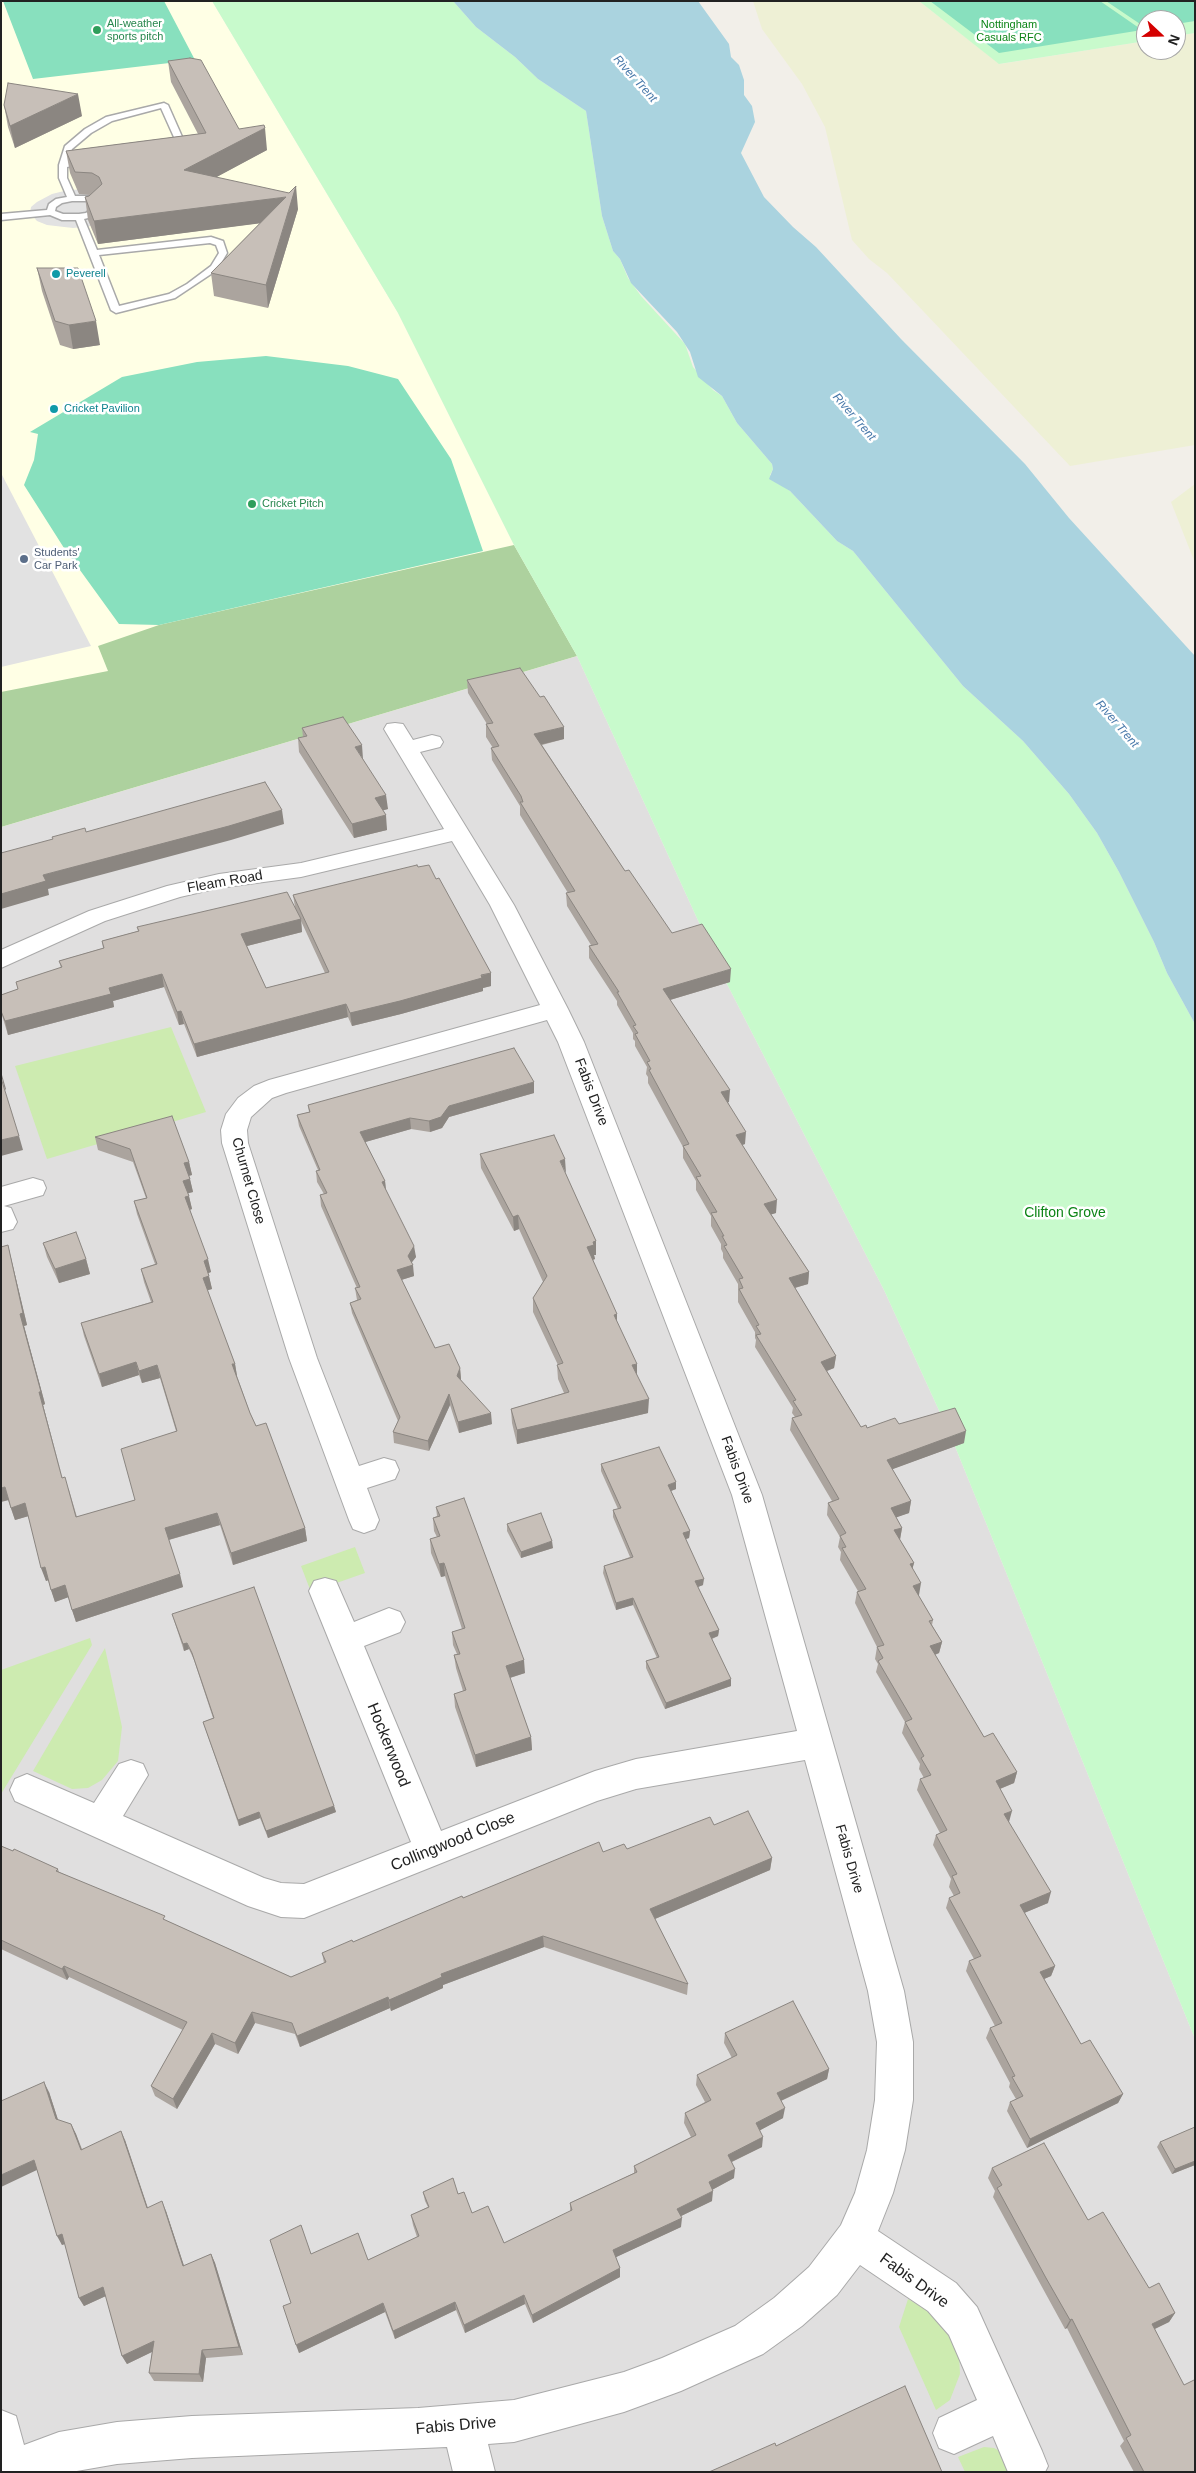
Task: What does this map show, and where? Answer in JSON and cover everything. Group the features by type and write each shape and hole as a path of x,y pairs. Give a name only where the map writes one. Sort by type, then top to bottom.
{"street":[{"name":"Fabis Drive","path":"7,2471 59,2453 118,2443 192,2437 463,2426 514,2421 624,2392 713,2357 749,2340 788,2312 823,2282 855,2239 874,2193 886,2150 894,2100 895,2042 886,1991 747,1495 577,1058 556,1009 502,904 458,833 412,740"},
{"name":"Fleam Road","path":"1,960 97,916 175,891 219,881 301,870 458,833"},
{"name":"Churnet Close","path":"364,1520 303,1358 235,1143 234,1130 239,1114 252,1100 263,1092 278,1086 556,1009"},
{"path":"2,1211 33,1188"},
{"path":"349,1481 384,1470"},
{"name":"Hockerwood","path":"325,1591 432,1851"},
{"path":"345,1639 389,1622"},
{"name":"Collingwood Close","path":"27,1790 260,1894 281,1900 304,1901 594,1786 636,1774 817,1743"},
{"path":"100,1823 131,1775"},
{"name":"Fabis Drive","path":"855,2239 942,2297 963,2320 1027,2466"},
{"path":"954,2433 1002,2410"},
{"path":"463,2426 474,2472"},
{"path":"1,2431 7,2471"}],"lane":[{"path":"72,198 63,178 63,165 68,148 95,127 109,119 129,112 164,105 182,148 164,150"},
{"path":"63,165 100,159"},
{"path":"1,217 52,212 62,217 79,218 89,215 100,207 98,202 92,199 72,198 60,201 52,206 52,212"},
{"path":"79,218 116,310 146,304 184,289 214,268 223,254 220,243 211,240 94,253"}],"shaded area":[{"path":"1,1 212,1 398,313 514,545 577,656 1,827"},
{"path":"753,1 919,1 1000,64 1136,43 1136,60 1186,60 1186,34 1195,33 1195,445 1070,466 887,273 869,259 852,240 825,127 802,84 762,29"},
{"path":"91,189 91,226 73,228 47,225 37,221 30,213 31,207 52,194 68,190"},
{"name":"Students' Car Park","path":"1,473 91,646 1,667"},
{"path":"1195,484 1195,563 1171,502"},
{"path":"577,656 728,986 884,1290 952,1439 1195,2039 1195,2472 1,2472 1,827"}],"green space":[{"name":"All-weather sports pitch","path":"3,1 164,1 195,60 33,79"},
{"name":"Clifton Grove","path":"212,1 453,1 476,27 515,57 538,79 586,111 602,216 613,251 620,259 628,278 641,296 685,344 693,367 713,390 722,396 737,423 772,464 773,469 770,475 790,491 837,541 853,551 963,686 1023,741 1069,794 1097,833 1119,872 1154,942 1167,973 1195,1024 1195,2039 952,1439 884,1290 728,986 577,656 514,545 398,313"},
{"name":"Nottingham Casuals RFC","path":"919,1 1195,1 1195,33 1186,34 1186,10 1136,10 1136,43 999,64"},
{"name":"Nottingham Casuals RFC","path":"930,1 1100,1 1136,26 1136,31 999,53"},
{"path":"1106,1 1195,1 1195,21 1186,22 1186,10 1136,10 1136,21"},
{"name":"Cricket Pitch","path":"266,356 348,366 398,379 451,459 483,551 159,625 119,624 64,548 24,485 34,460 38,434 30,432 122,377 197,362"},
{"path":"514,545 577,656 1,827 1,692 108,671 98,646 159,625"},
{"path":"171,1027 206,1112 47,1159 15,1066"},
{"path":"355,1547 365,1573 311,1592 301,1566"},
{"path":"90,1638 92,1645 1,1794 1,1670"},
{"path":"105,1648 122,1727 118,1761 102,1780 88,1788 72,1789 33,1771"},
{"path":"908,2299 934,2314 950,2332 959,2353 960,2374 950,2400 936,2410 899,2327"},
{"path":"984,2447 994,2448 1007,2455 1021,2472 965,2472 958,2457"}],"water":[{"name":"River Trent","path":"453,1 698,1 729,44 731,57 739,65 744,80 744,95 752,106 755,122 741,153 764,197 793,227 816,247 901,339 1025,464 1069,518 1195,656 1195,1024 1167,973 1154,942 1119,872 1097,833 1069,794 1023,741 963,686 853,551 837,541 790,491 769,479 773,469 772,464 737,423 722,396 698,377 690,352 677,332 631,283 620,259 613,251 602,216 586,111 538,79 515,57 476,27"}],"building":[{"path":"190,58 201,60 239,129 264,125 265,128 184,170 289,193 296,186 266,285 211,273 286,197 94,221 85,197 89,196 102,184 99,177 92,173 75,172 66,151 206,133 168,61"},
{"path":"8,83 78,94 10,126 4,105"},
{"path":"37,268 78,268 96,321 69,325 55,321"},
{"path":"520,668 540,697 544,696 564,727 534,734 625,871 629,870 672,933 702,924 731,969 663,989 730,1090 721,1092 746,1132 736,1135 777,1200 764,1204 809,1272 789,1278 836,1356 821,1362 861,1427 866,1425 867,1428 895,1418 899,1424 955,1408 966,1431 887,1460 911,1501 891,1508 902,1528 894,1530 914,1563 910,1564 921,1583 913,1586 933,1620 929,1621 942,1642 930,1646 984,1737 993,1733 1017,1772 996,1781 1012,1811 1004,1814 1051,1892 1020,1905 1055,1966 1040,1972 1081,2044 1090,2040 1123,2094 1030,2139 1010,2102 1023,2096 1012,2077 1015,2076 990,2028 1002,2023 969,1961 981,1956 949,1898 960,1893 952,1876 957,1874 936,1835 947,1830 920,1779 931,1775 921,1758 924,1756 905,1722 912,1719 878,1661 883,1658 877,1647 884,1645 857,1592 866,1589 842,1548 846,1547 840,1536 846,1533 828,1503 839,1499 792,1418 802,1415 793,1401 796,1400 756,1335 761,1334 756,1326 759,1325 739,1289 743,1288 739,1279 743,1278 724,1246 727,1245 722,1236 724,1236 711,1213 717,1212 696,1177 701,1176 683,1146 689,1144 649,1070 651,1069 647,1062 650,1061 635,1034 638,1033 633,1026 636,1025 617,992 619,992 589,946 598,944 566,893 575,891 520,802 523,802 521,796 491,748 499,746 486,724 493,723 467,680"},
{"path":"343,717 362,745 355,747 386,795 375,798 386,815 352,824 298,738 307,736 302,728"},
{"path":"265,782 282,810 229,826 43,875 46,881 1,894 1,853 85,828 86,832"},
{"path":"417,865 418,867 429,865 436,879 439,878 491,973 481,975 482,978 350,1013 346,1004 194,1044 181,1011 177,1012 162,974 109,988 111,994 5,1021 1,1011 1,995 18,989 16,982 62,967 59,961 104,948 102,941 139,931 137,927 287,892 301,919 241,934 266,988 329,972 293,895"},
{"path":"514,1048 534,1082 449,1106 441,1117 429,1121 410,1118 360,1132 385,1181 382,1182 414,1246 408,1256 413,1265 397,1270 435,1348 449,1344 460,1368 457,1376 491,1413 458,1422 449,1394 428,1441 393,1432 400,1417 350,1303 361,1299 355,1288 360,1287 320,1195 327,1193 316,1171 320,1170 297,1115 310,1112 308,1105"},
{"path":"1,1078 19,1136 1,1140"},
{"path":"172,1116 189,1162 184,1163 190,1179 183,1181 189,1196 185,1197 208,1259 204,1261 209,1276 203,1278 235,1364 232,1364 250,1413 256,1426 266,1423 305,1528 231,1553 217,1513 165,1528 180,1574 72,1610 65,1585 51,1590 45,1567 41,1568 25,1503 11,1508 5,1487 1,1488 1,1247 8,1245 23,1313 20,1314 41,1392 39,1392 62,1478 65,1477 76,1517 135,1500 121,1449 177,1431 157,1365 139,1371 136,1362 99,1374 81,1323 153,1302 141,1269 157,1264 134,1201 147,1198 130,1149 95,1137"},
{"path":"554,1135 565,1159 560,1161 596,1241 593,1242 594,1245 587,1247 617,1314 614,1315 637,1364 632,1365 649,1399 517,1430 511,1409 569,1392 557,1365 563,1363 533,1298 547,1276 518,1215 513,1217 480,1154"},
{"path":"76,1232 86,1259 55,1269 43,1243"},
{"path":"659,1447 676,1482 668,1485 690,1531 683,1533 704,1579 695,1581 719,1630 709,1633 731,1679 666,1703 646,1661 659,1657 633,1598 616,1603 604,1566 633,1557 613,1510 621,1508 601,1464"},
{"path":"464,1498 524,1660 506,1666 531,1737 475,1755 454,1694 466,1690 454,1655 460,1654 452,1632 465,1628 444,1563 439,1564 430,1539 440,1536 433,1518 440,1516 436,1507"},
{"path":"541,1513 552,1541 521,1552 507,1524"},
{"path":"254,1587 334,1806 266,1831 259,1812 238,1820 203,1722 214,1718 192,1653 187,1643 183,1644 172,1614"},
{"path":"748,1811 772,1858 650,1909 688,1984 543,1936 441,1974 442,1977 389,2000 388,1997 297,2036 292,2023 252,2012 235,2043 212,2033 173,2099 151,2086 187,2022 64,1966 62,1969 1,1940 1,1846 13,1851 14,1849 58,1869 56,1871 165,1916 163,1919 291,1977 326,1962 322,1953 599,1842 603,1852 624,1844 627,1849 710,1817 714,1825"},
{"path":"793,2001 829,2069 777,2093 785,2108 756,2123 763,2137 728,2155 735,2169 709,2182 713,2191 677,2209 682,2218 613,2250 620,2268 532,2315 524,2295 464,2325 455,2302 393,2331 383,2303 296,2345 283,2306 291,2303 270,2240 301,2225 311,2254 358,2233 368,2260 419,2236 411,2215 429,2207 423,2192 453,2178 458,2194 464,2192 472,2213 488,2206 504,2243 572,2210 570,2203 637,2172 634,2166 696,2135 685,2113 711,2100 697,2075 737,2055 725,2033"},
{"path":"44,2082 56,2119 71,2124 81,2150 121,2131 147,2208 162,2201 183,2266 211,2254 239,2347 202,2350 199,2374 149,2373 154,2341 122,2356 103,2287 79,2298 62,2234 57,2236 34,2160 1,2175 1,2101"},
{"path":"1195,2127 1195,2161 1175,2169 1160,2142"},
{"path":"1044,2143 1088,2220 1103,2212 1149,2288 1159,2283 1175,2313 1152,2324 1184,2385 1195,2381 1195,2472 1144,2472 1126,2438 1131,2435 1072,2319 1070,2320 997,2188 1002,2185 992,2168"},
{"path":"905,2386 942,2472 709,2472 775,2443 776,2446"}],"place":[{"name":"All-weather sports pitch","path":"97,30"},
{"name":"Peverell","path":"56,274"},
{"name":"Cricket Pavilion","path":"54,409"},
{"name":"Cricket Pitch","path":"252,504"},
{"name":"Students' Car Park","path":"24,559"}]}
